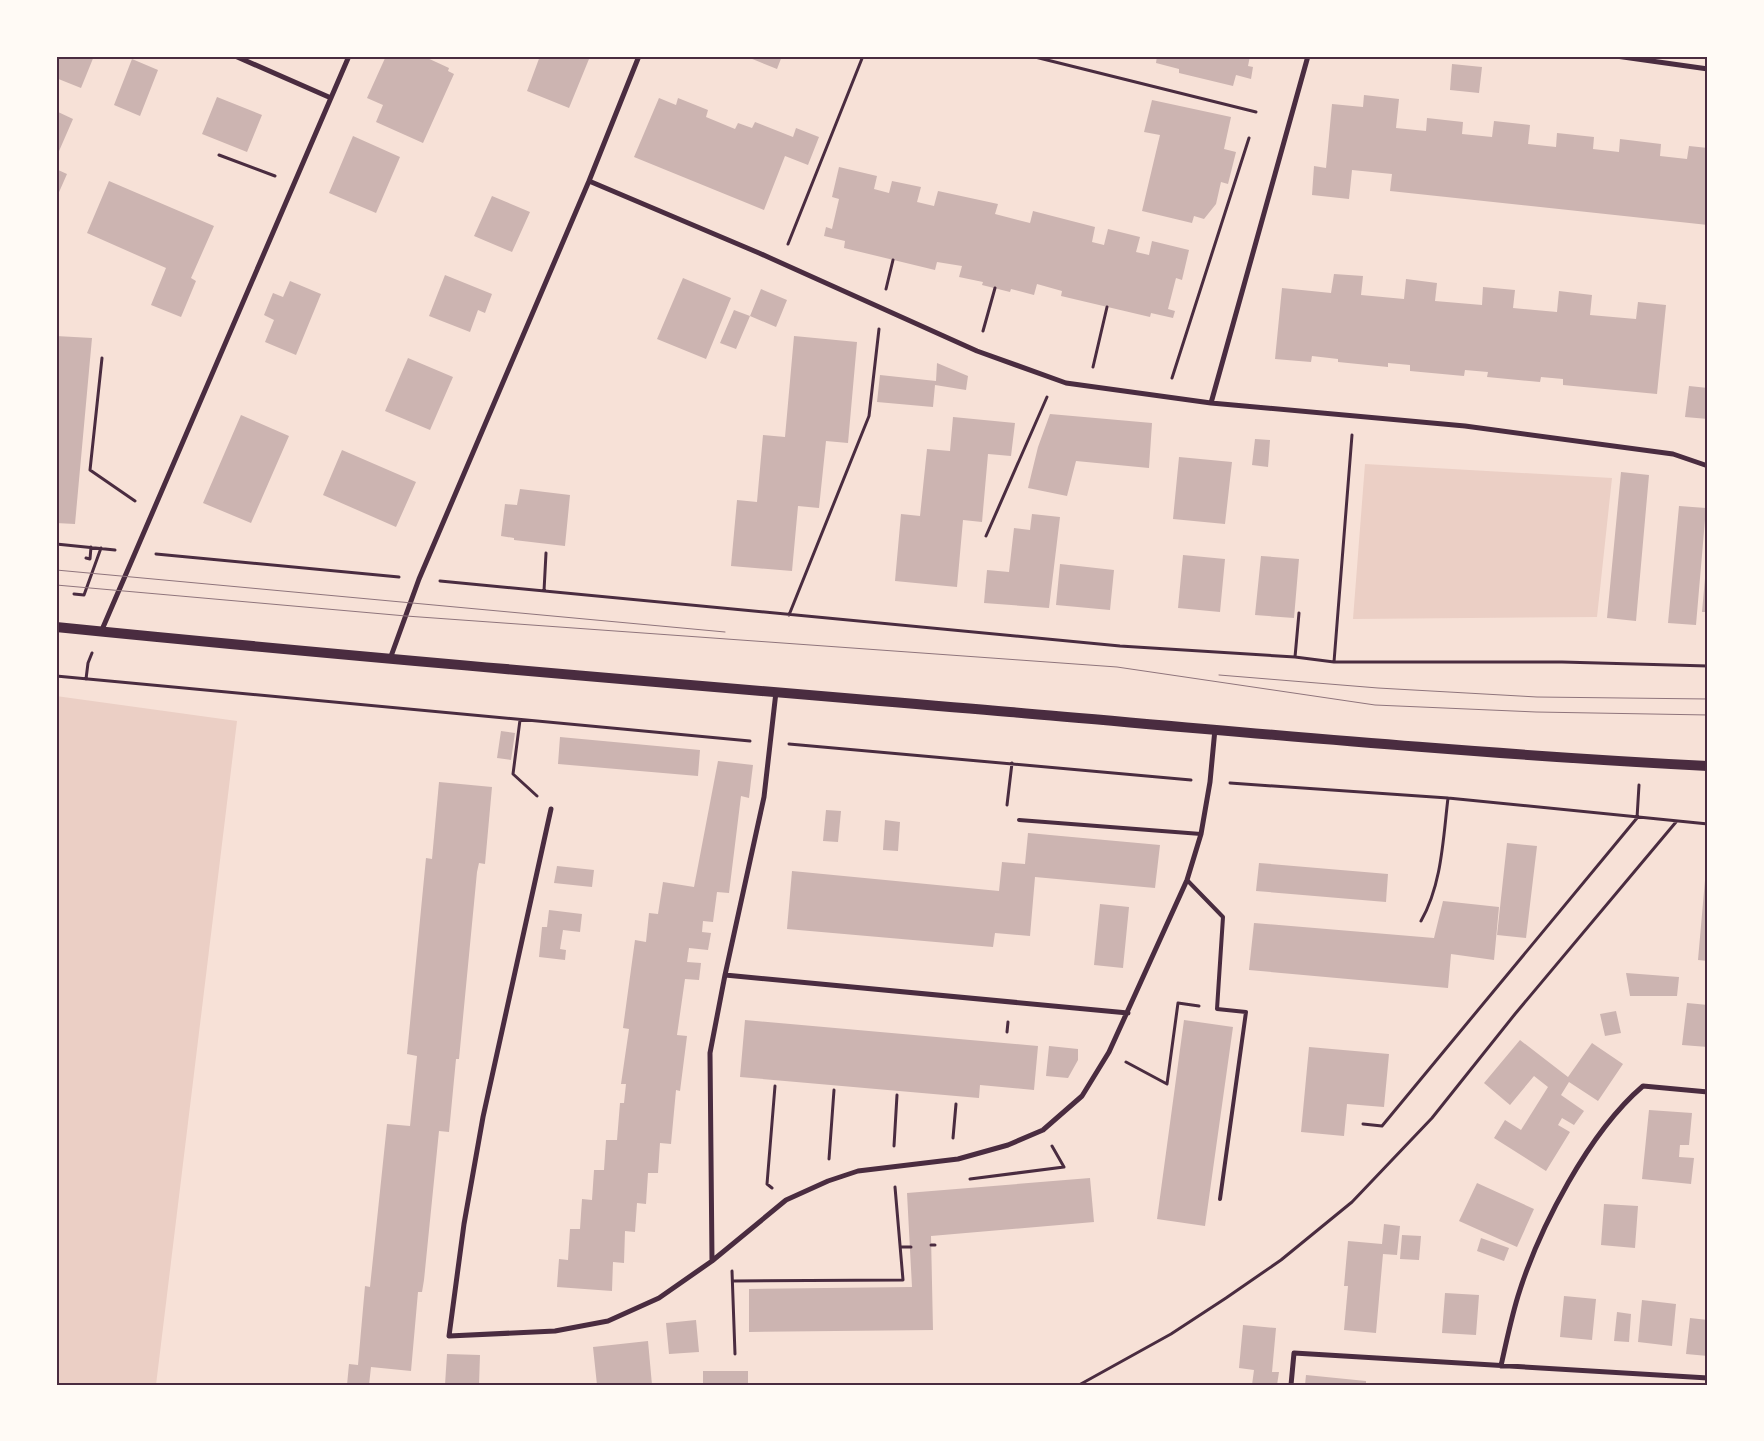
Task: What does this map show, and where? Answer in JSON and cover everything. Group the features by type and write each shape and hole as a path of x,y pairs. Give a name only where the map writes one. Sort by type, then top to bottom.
{"main road":[{"path":"56,627 390,660 1215,729 1640,763 1708,766"}],"street":[{"path":"235,56 331,98"},
{"path":"101,632 349,56"},
{"path":"390,660 418,579 589,181 639,56"},
{"path":"1211,403 1308,56"},
{"path":"1616,56 1708,69"},
{"path":"589,181 781,263 977,351 1055,379 1088,386 1211,403 1465,426 1673,454 1708,466"},
{"path":"712,1261 710,1053 725,974 764,797 776,692"},
{"path":"551,810 484,1117 464,1224 449,1336 555,1331 608,1320 659,1298 729,1248 786,1200 828,1181 858,1171 952,1160 1008,1145 1043,1130 1082,1096 1109,1052 1187,880 1201,834 1210,782 1215,729"},
{"path":"725,974 1128,1013"},
{"path":"1501,1366 1518,1295 1544,1230 1582,1160 1623,1103 1643,1086 1708,1092"},
{"path":"1291,1385 1294,1353 1708,1378"}],"lane":[{"path":"1019,820 1201,834"},
{"path":"1187,880 1223,917 1216,1008 1246,1012 1220,1199"}],"path":[{"path":"781,263 863,56"},
{"path":"1031,56 1256,112"},
{"path":"1166,397 1248,138"},
{"path":"219,155 294,183"},
{"path":"789,615 869,416 881,308 892,260"},
{"path":"977,351 995,288"},
{"path":"1088,386 1107,307"},
{"path":"102,358 90,470 152,513"},
{"path":"986,536 1055,379"},
{"path":"1334,662 1354,416"},
{"path":"56,544 1120,646 1294,657 1334,662 1562,662 1708,666"},
{"path":"86,558 90,559 91,547"},
{"path":"74,594 84,595 101,548"},
{"path":"544,591 546,553"},
{"path":"1294,657 1299,613"},
{"path":"56,676 770,743 1210,782 1448,798 1708,824"},
{"path":"520,720 513,774 551,810"},
{"path":"1012,763 1007,811 1019,820"},
{"path":"1363,1124 1382,1126 1637,818 1640,763"},
{"path":"1421,922 1429,907 1439,869 1448,798"},
{"path":"1079,1385 1171,1334 1226,1298 1281,1260 1352,1202 1432,1118 1515,1014 1676,821"},
{"path":"1109,1052 1167,1084 1178,1003 1216,1008"},
{"path":"775,1086 767,1184 786,1200"},
{"path":"828,1181 834,1090"},
{"path":"733,1281 904,1280 893,1166 897,1096"},
{"path":"952,1160 956,1104"},
{"path":"901,1247 911,1247"},
{"path":"729,1248 733,1281 735,1354"}],"shaded area":[{"path":"1365,464 1612,478 1597,617 1353,619"},
{"path":"56,696 237,721 156,1385 56,1385"}],"building":[{"path":"56,56 94,56 81,88 56,78"},
{"path":"386,56 423,56 449,68 448,71 454,74 423,143 376,122 383,105 367,98"},
{"path":"540,56 582,56 589,59 569,108 527,91"},
{"path":"745,56 782,56 777,69"},
{"path":"1157,56 1250,56 1248,66 1253,67 1251,79 1236,75 1233,86 1179,73 1179,69 1156,63"},
{"path":"132,59 158,70 140,116 114,105"},
{"path":"1452,64 1482,67 1479,93 1450,90"},
{"path":"1364,95 1399,99 1396,128 1426,131 1427,118 1463,122 1462,134 1492,137 1494,121 1530,125 1528,144 1556,147 1557,133 1594,137 1593,149 1619,152 1620,139 1661,144 1660,156 1687,159 1689,146 1708,148 1708,225 1390,191 1392,174 1352,170 1349,199 1312,195 1314,166 1326,168 1332,104 1363,107"},
{"path":"217,97 262,115 247,152 202,134"},
{"path":"659,98 676,105 678,98 708,110 706,117 735,129 738,123 752,128 755,122 793,137 796,128 819,137 808,165 785,156 764,210 634,157"},
{"path":"1152,100 1231,117 1224,149 1236,152 1228,184 1221,182 1216,204 1204,219 1194,216 1192,223 1142,211 1160,135 1144,132"},
{"path":"56,111 73,119 56,158"},
{"path":"353,136 400,157 376,213 329,193"},
{"path":"839,167 877,176 874,189 889,193 892,181 921,187 917,202 934,206 938,191 998,204 995,214 1030,223 1033,211 1095,227 1092,242 1104,245 1108,229 1140,237 1136,252 1149,255 1152,241 1189,250 1182,280 1176,278 1168,309 1175,311 1173,318 1151,313 1150,317 1061,296 1062,291 1037,284 1034,295 1011,289 1010,292 982,285 983,282 959,277 962,266 937,262 935,270 844,248 845,241 824,236 826,227 832,229 839,199 832,197"},
{"path":"56,169 67,174 56,199"},
{"path":"109,181 214,226 191,278 196,281 181,317 151,305 166,268 87,233"},
{"path":"492,196 530,212 512,252 474,236"},
{"path":"1334,274 1363,276 1361,295 1404,299 1406,279 1437,283 1435,301 1482,305 1483,287 1515,290 1513,308 1557,312 1559,291 1592,295 1590,315 1636,319 1638,302 1666,305 1657,394 1563,385 1563,379 1541,377 1540,382 1487,377 1488,372 1465,370 1464,376 1410,371 1410,365 1388,363 1388,367 1338,362 1338,359 1312,356 1311,362 1275,359 1282,288 1331,293"},
{"path":"445,275 492,294 485,313 478,310 470,332 429,316"},
{"path":"683,278 731,298 706,359 657,339"},
{"path":"290,281 321,294 296,355 265,342 274,320 264,315 273,293 283,297"},
{"path":"761,289 787,300 776,327 750,316"},
{"path":"734,310 750,316 736,349 720,343"},
{"path":"56,336 92,338 75,524 56,523"},
{"path":"794,336 857,342 848,443 826,441 819,508 798,506 792,571 731,566 737,500 757,502 763,435 785,437"},
{"path":"408,358 453,377 430,430 385,411"},
{"path":"937,363 968,376 966,390 935,385 933,407 877,402 880,375 936,381"},
{"path":"1689,386 1708,388 1708,419 1685,417"},
{"path":"1050,414 1152,423 1149,468 1076,461 1067,496 1028,488 1038,447"},
{"path":"241,415 289,436 251,523 203,503"},
{"path":"953,417 1015,423 1011,456 988,454 982,522 963,520 957,587 895,581 901,514 920,516 927,449 950,451"},
{"path":"1255,439 1270,440 1268,467 1252,465"},
{"path":"342,450 416,482 396,527 323,495"},
{"path":"1179,457 1232,462 1225,524 1173,519"},
{"path":"1621,472 1649,475 1636,621 1607,618"},
{"path":"520,489 570,495 565,546 514,540 514,538 501,536 505,504 517,505"},
{"path":"1679,506 1706,508 1696,625 1668,623"},
{"path":"1032,514 1060,517 1049,608 984,603 987,570 1009,572 1014,528 1030,530"},
{"path":"1183,555 1225,559 1220,612 1178,608"},
{"path":"1261,556 1299,559 1294,618 1255,615"},
{"path":"1060,564 1114,570 1110,610 1056,605"},
{"path":"1706,567 1708,567 1708,612 1702,612"},
{"path":"501,731 515,733 511,760 497,758"},
{"path":"560,737 700,750 698,776 558,764"},
{"path":"718,761 753,765 749,798 741,796 729,893 717,892 713,922 703,921 702,932 711,933 708,950 689,948 687,962 701,963 699,980 685,979 677,1035 687,1036 680,1091 676,1090 671,1144 660,1143 658,1173 648,1173 646,1204 637,1203 635,1232 625,1231 624,1263 613,1262 612,1291 557,1287 559,1259 568,1260 570,1229 580,1229 582,1199 592,1200 594,1170 604,1170 606,1140 617,1140 620,1103 624,1103 626,1084 621,1084 629,1029 623,1028 635,940 646,942 649,913 658,914 663,882 694,887"},
{"path":"439,782 492,787 485,864 479,863 477,872 459,1059 456,1059 449,1132 439,1131 424,1280 422,1292 418,1292 411,1371 371,1367 369,1385 347,1385 349,1364 358,1365 365,1286 370,1287 387,1124 410,1126 417,1056 407,1054 426,858 432,859"},
{"path":"826,810 841,811 838,842 823,841"},
{"path":"885,820 900,822 898,851 883,850"},
{"path":"1028,833 1160,845 1155,888 1035,877 1030,936 995,933 993,947 787,929 792,871 999,891 1002,862 1025,864"},
{"path":"1507,843 1537,846 1526,938 1497,935"},
{"path":"1259,863 1388,874 1386,902 1256,891"},
{"path":"557,866 594,870 592,887 554,883"},
{"path":"1705,880 1708,880 1708,961 1698,960"},
{"path":"1443,901 1499,907 1494,960 1451,954 1448,988 1249,970 1254,923 1434,938"},
{"path":"1100,904 1129,907 1123,968 1094,965"},
{"path":"549,910 582,914 580,932 563,930 560,949 566,950 565,960 539,957 542,927 547,927"},
{"path":"1626,973 1679,977 1677,996 1630,996"},
{"path":"1687,1003 1708,1005 1708,1047 1682,1045"},
{"path":"1616,1011 1621,1033 1605,1036 1600,1014"},
{"path":"745,1020 1038,1046 1034,1090 980,1085 979,1098 740,1077"},
{"path":"1184,1020 1233,1027 1205,1226 1157,1219"},
{"path":"1520,1040 1568,1077 1592,1043 1623,1064 1598,1101 1569,1082 1561,1095 1584,1111 1574,1125 1562,1118 1558,1125 1570,1132 1546,1171 1494,1138 1505,1120 1521,1130 1548,1087 1534,1076 1510,1105 1484,1083"},
{"path":"1049,1046 1078,1049 1078,1060 1068,1078 1046,1076"},
{"path":"1309,1047 1389,1054 1384,1107 1347,1104 1344,1136 1301,1132"},
{"path":"1649,1110 1692,1113 1689,1145 1680,1145 1679,1157 1694,1158 1691,1184 1642,1179"},
{"path":"1090,1178 1094,1222 931,1236 933,1330 749,1332 749,1289 912,1287 907,1193"},
{"path":"1477,1183 1534,1209 1517,1247 1459,1221"},
{"path":"1604,1204 1638,1206 1635,1248 1601,1245"},
{"path":"1384,1224 1400,1226 1397,1255 1383,1254 1376,1333 1344,1330 1348,1286 1344,1286 1348,1241 1382,1244"},
{"path":"1402,1235 1421,1236 1419,1260 1400,1259"},
{"path":"1481,1238 1509,1248 1504,1261 1477,1251"},
{"path":"1445,1293 1479,1295 1476,1335 1442,1333"},
{"path":"1564,1296 1596,1299 1592,1340 1560,1337"},
{"path":"1642,1300 1676,1304 1672,1346 1638,1342"},
{"path":"1617,1312 1631,1314 1629,1342 1614,1341"},
{"path":"1690,1318 1708,1320 1708,1356 1686,1354"},
{"path":"696,1320 699,1352 669,1354 666,1323"},
{"path":"1243,1325 1276,1328 1272,1372 1279,1372 1277,1385 1252,1385 1254,1370 1239,1368"},
{"path":"648,1341 652,1385 597,1385 593,1347"},
{"path":"447,1354 480,1355 479,1385 445,1385"},
{"path":"703,1371 748,1371 748,1385 703,1385"},
{"path":"1306,1375 1366,1381 1366,1385 1305,1385"}],"tram line":[{"path":"56,570 725,632"},
{"path":"56,585 406,616 1117,667 1375,705 1536,712 1708,715"},
{"path":"1219,675 1378,688 1537,697 1708,699"}]}
